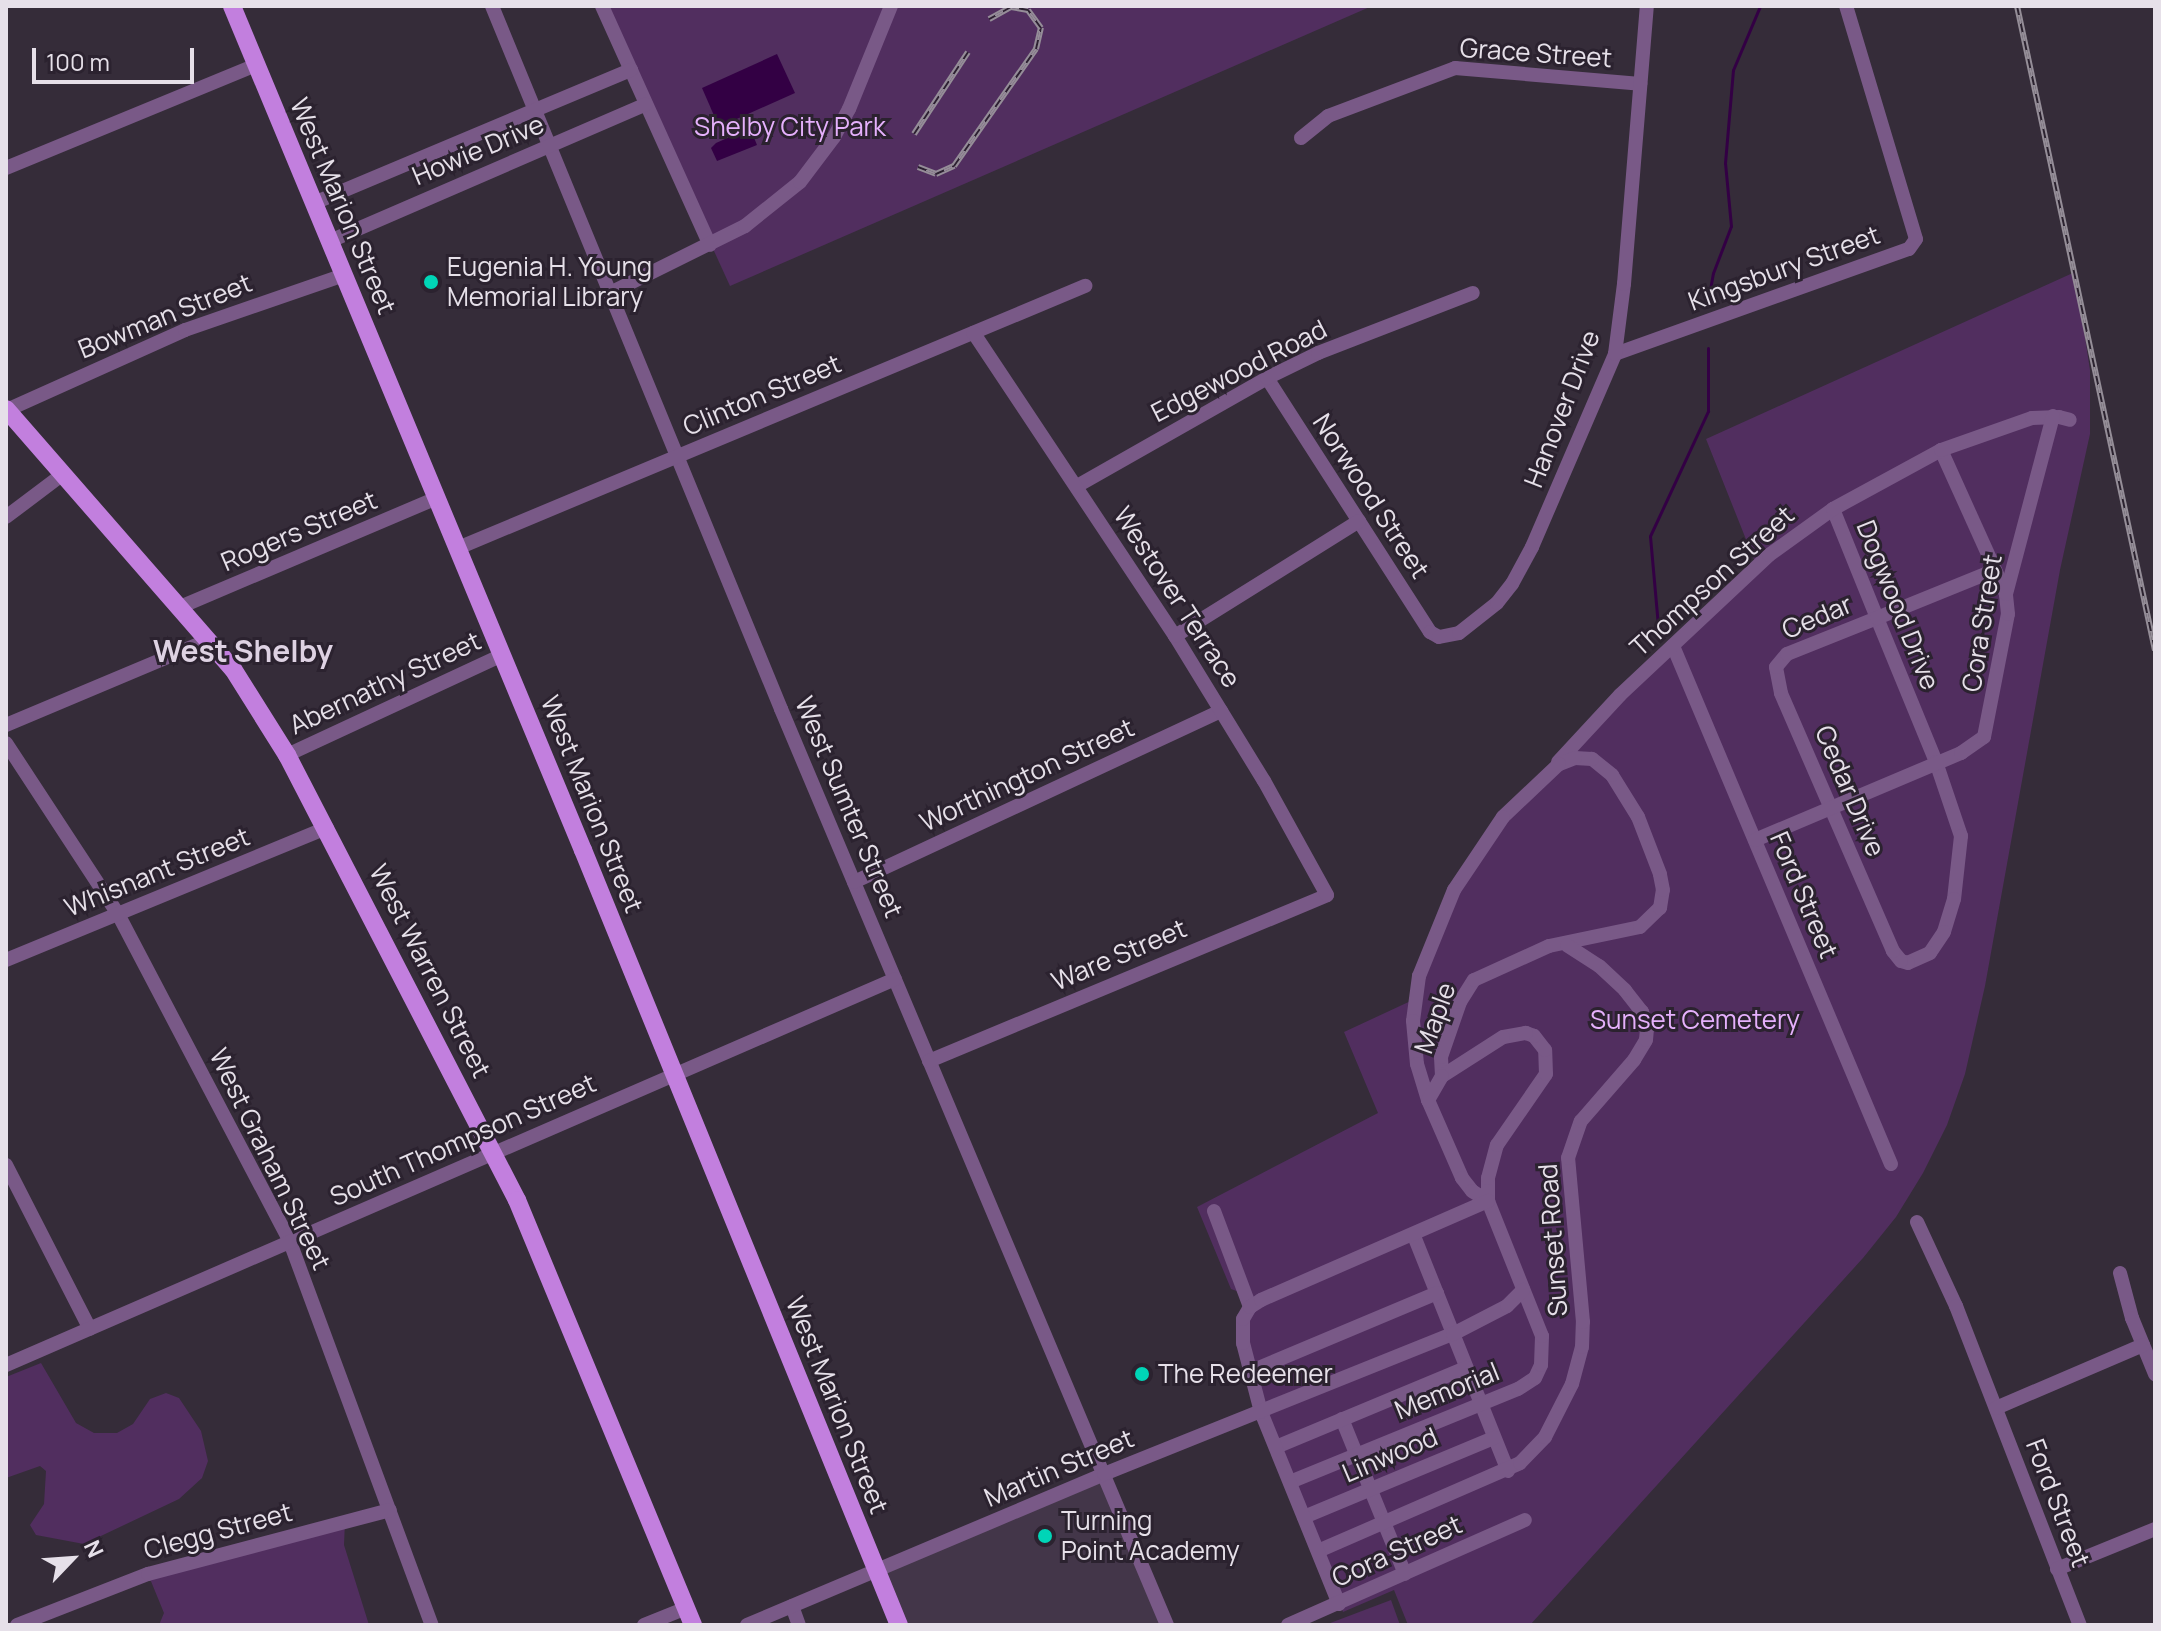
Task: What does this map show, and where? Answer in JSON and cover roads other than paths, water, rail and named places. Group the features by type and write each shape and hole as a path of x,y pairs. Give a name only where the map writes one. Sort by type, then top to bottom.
{"main road":[{"name":"West Marion Street","path":"232,6 458,548 899,1625"},
{"name":"West Warren Street","path":"6,409 208,640 250,693 287,755 494,1153 549,1275 690,1616"}],"street":[{"name":"West Sumter Street","path":"492,6 854,882 1167,1625"},
{"path":"602,6 710,245"},
{"path":"610,293 710,245 764,214 800,182 820,158 849,109 891,6"},
{"name":"Hanover Drive","path":"1439,637 1446,638 1470,626 1497,603 1512,584 1615,354 1647,6"},
{"name":"Kingsbury Street","path":"1615,354 1909,249 1916,239 1846,6"},
{"path":"6,168 256,65"},
{"name":"Grace Street","path":"1301,138 1328,116 1455,68 1640,84"},
{"name":"Howie Drive","path":"314,203 631,70"},
{"name":"Howie Drive","path":"330,241 646,104"},
{"name":"Bowman Street","path":"6,409 185,330 344,275"},
{"name":"Clinton Street","path":"458,548 1085,286"},
{"name":"Edgewood Road","path":"1077,486 1267,378 1318,353 1473,293"},
{"name":"Westover Terrace","path":"974,333 1175,636 1327,895"},
{"name":"Norwood Street","path":"1267,378 1421,620 1439,637"},
{"name":"Thompson Street","path":"1488,1201 1472,1191 1462,1178 1428,1100 1417,1064 1413,1021 1419,976 1434,936 1462,877 1503,817 1620,695 1769,555 1833,509 1941,450 2032,418 2053,416 2070,420"},
{"name":"Cora Street","path":"1755,840 1970,749 1980,742 1988,729 2008,614 2006,594 2053,416"},
{"path":"1941,450 2006,594"},
{"path":"6,517 63,474"},
{"name":"Rogers Street","path":"180,607 437,498"},
{"name":"Dogwood Drive","path":"1833,509 1936,762"},
{"path":"1175,636 1359,521"},
{"name":"Cedar","path":"1781,693 1776,667 1782,658 1995,570"},
{"path":"6,725 208,640"},
{"name":"Ford Street","path":"1673,646 1891,1164"},
{"name":"Abernathy Street","path":"287,755 502,655"},
{"name":"Cedar Drive","path":"1781,693 1901,961 1921,959 1938,943 1954,899 1961,836 1936,762"},
{"name":"Worthington Street","path":"854,882 1221,711"},
{"name":"West Graham Street","path":"6,743 118,914 290,1242 432,1625"},
{"name":"Thompson Street","path":"1547,774 1566,760 1585,757 1612,775 1638,817 1654,854 1663,890 1660,908 1646,924 1567,945"},
{"name":"Whisnant Street","path":"6,960 327,828"},
{"name":"Ware Street","path":"929,1061 1327,895"},
{"name":"Maple","path":"1442,1076 1441,1057 1460,1002 1474,980 1522,956 1549,946 1567,945"},
{"name":"Sunset Road","path":"1318,1551 1508,1471 1530,1456 1545,1437 1579,1367 1582,1294 1568,1158 1574,1134 1641,1050 1647,1029 1642,1012 1625,990 1599,966 1567,945"},
{"name":"South Thompson Street","path":"6,1365 895,979"},
{"path":"1250,1307 1488,1201 1490,1162 1507,1129 1546,1074 1545,1050 1534,1036 1512,1034 1442,1076 1428,1100"},
{"path":"6,1165 90,1329"},
{"name":"Memorial","path":"1290,1482 1529,1383 1541,1365 1542,1336 1488,1201"},
{"path":"1214,1211 1250,1307 1242,1330 1249,1372 1261,1412 1339,1604"},
{"name":"Ford Street","path":"1917,1222 1956,1306 2080,1625"},
{"path":"1414,1236 1508,1471"},
{"path":"2120,1273 2155,1374"},
{"name":"Martin Street","path":"747,1625 1104,1474 1453,1334 1507,1306 1523,1290"},
{"path":"1249,1372 1437,1293"},
{"path":"1996,1408 2143,1345"},
{"path":"1276,1447 1466,1368"},
{"path":"1342,1419 1405,1574"},
{"name":"Linwood","path":"1304,1517 1494,1438"},
{"name":"Clegg Street","path":"17,1625 148,1574 390,1510"},
{"name":"Cora Street","path":"1288,1625 1525,1520"},
{"path":"2057,1569 2155,1529"},
{"path":"792,1606 799,1625"},
{"path":"644,1625 690,1616"}],"waterway":[{"path":"1708,301 1713,273 1731,226 1725,163 1733,70 1760,6"},
{"path":"1659,637 1650,536 1708,411 1708,348"}],"railway":[{"path":"2017,6 2155,650"},
{"path":"918,167 936,174 954,166 1036,49 1041,28 1028,10 1011,7 989,19"},
{"path":"914,134 968,52"}],"place":[{"name":"Eugenia H. Young Memorial Library","path":"431,282"},
{"name":"The Redeemer","path":"1142,1374"},
{"name":"Turning Point Academy","path":"1045,1536"}],"district":[{"name":"West Shelby","path":"243,651"}],"park label":[{"name":"Shelby City Park","path":"790,127"},
{"name":"Sunset Cemetery","path":"1695,1020"}]}
